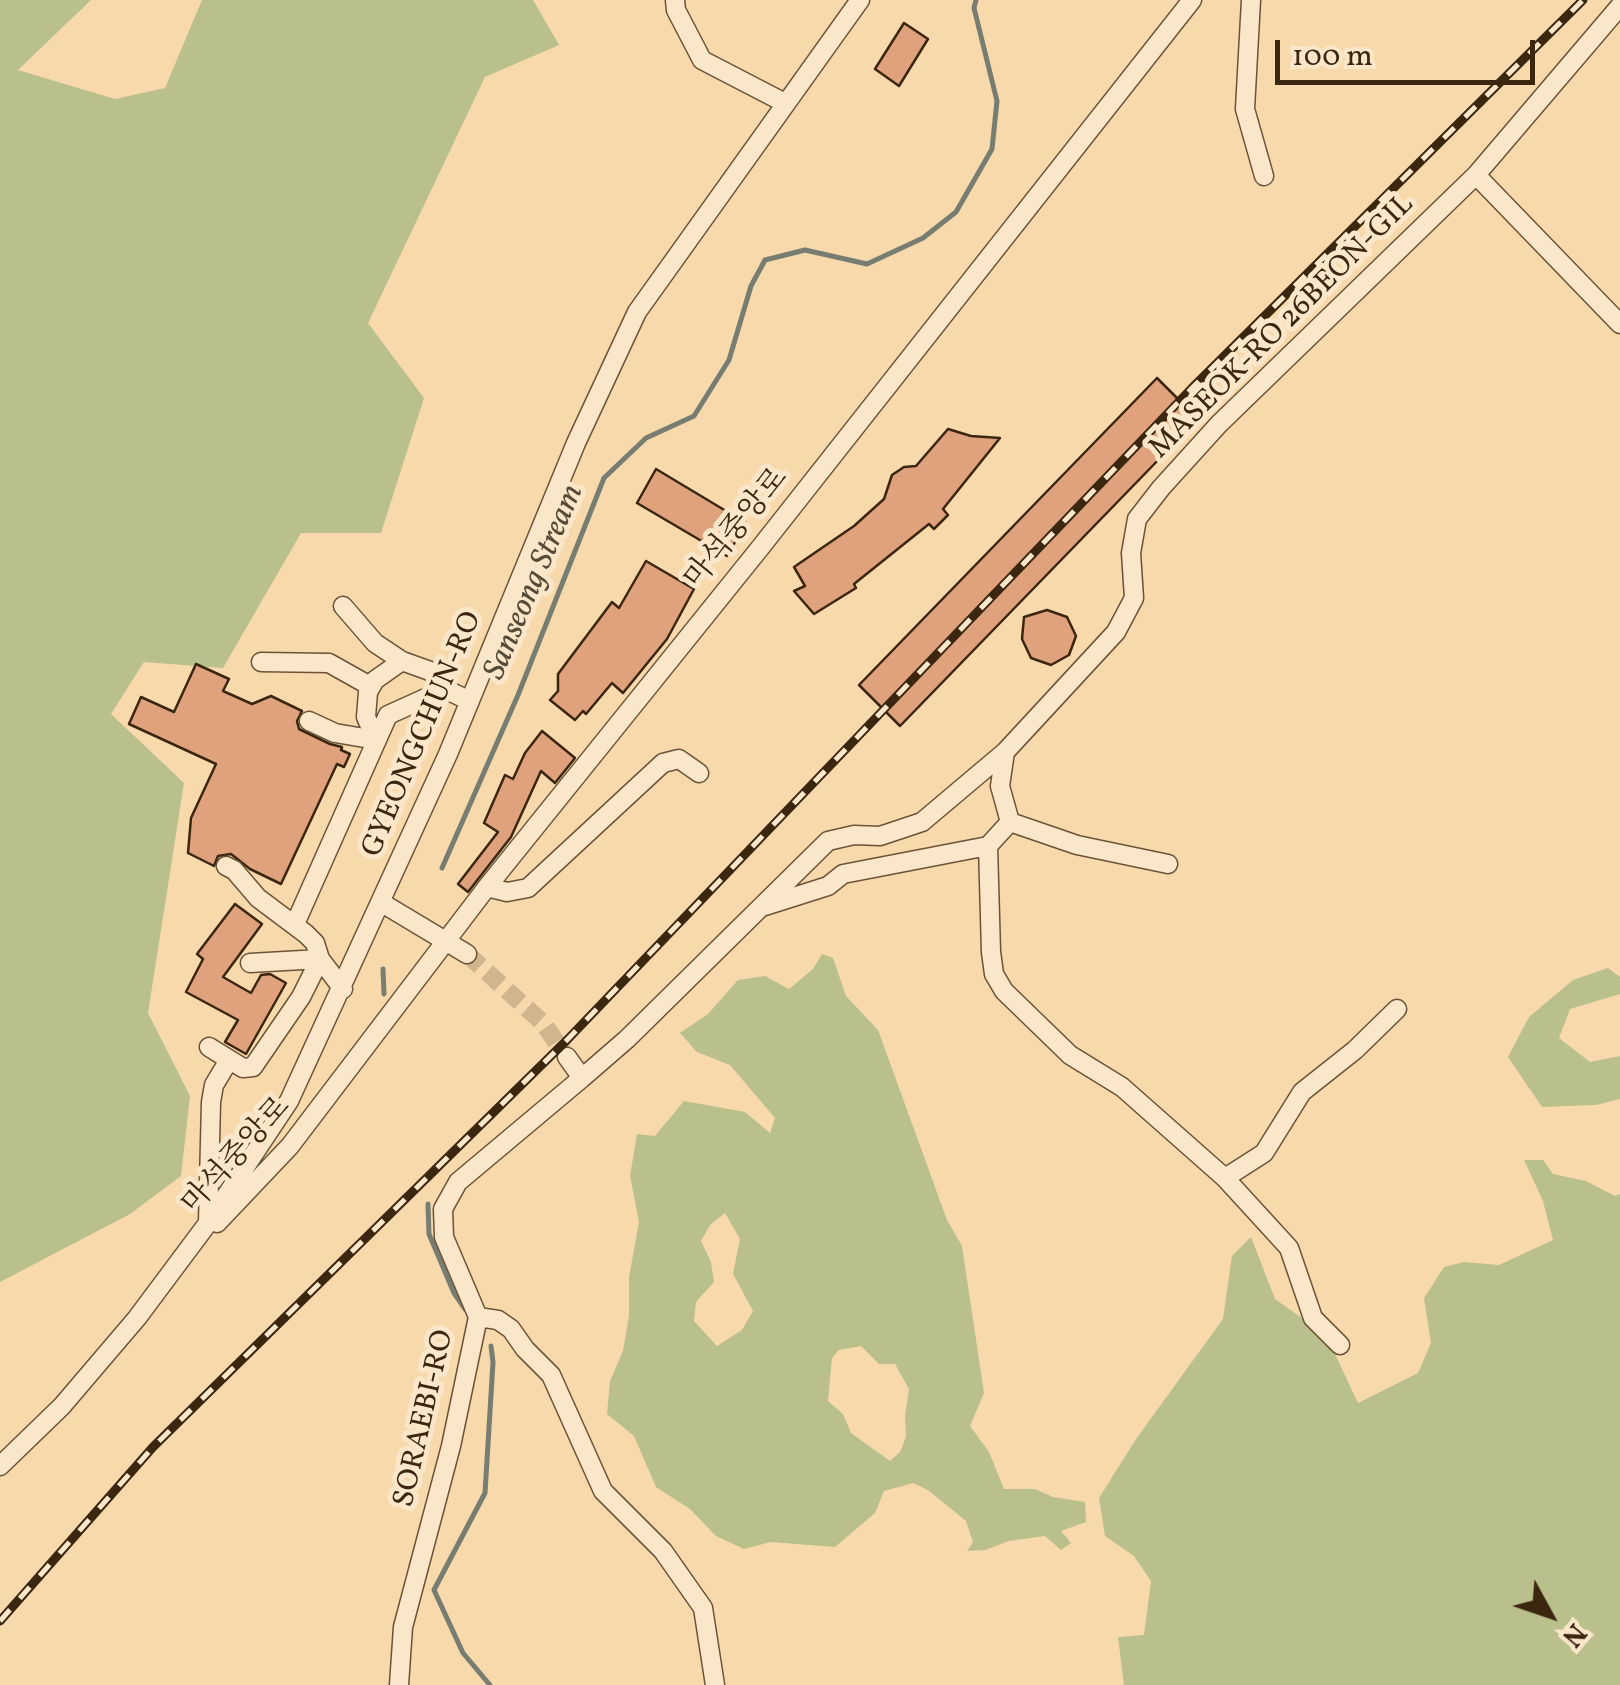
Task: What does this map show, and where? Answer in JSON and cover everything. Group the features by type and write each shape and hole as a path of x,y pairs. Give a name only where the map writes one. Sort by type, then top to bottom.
{"street":[{"path":"675,0 676,10 702,60 786,103"},
{"name":"GYEONGCHUN-RO","path":"0,1466 62,1406 138,1318 208,1223 289,1101 382,903 576,444 637,312 860,0"},
{"name":"마석중앙로","path":"186,1254 258,1182 329,1096 487,887 1192,0"},
{"path":"1251,0 1245,109 1264,176"},
{"name":"MASEOK-RO 26BEON-GIL","path":"582,1078 627,1039 828,841 854,835 880,836 922,822 1005,752 1116,632 1134,598 1131,553 1137,519 1162,488 1219,424 1476,174 1620,6"},
{"path":"1476,174 1620,324"},
{"path":"343,606 375,642 402,661 430,671 449,691 470,701"},
{"path":"376,740 366,717 370,686 402,661"},
{"path":"261,662 329,662 370,686"},
{"path":"294,924 392,710 449,691"},
{"path":"309,722 335,733 376,740"},
{"path":"1005,752 1000,786 1010,822"},
{"path":"487,887 518,892 528,888 662,763 679,760 699,773"},
{"path":"765,906 828,886 843,874 988,846 1010,822"},
{"path":"1010,822 1076,846 1168,864"},
{"path":"988,846 990,952 994,974 1004,991 1070,1055 1122,1087 1225,1178 1290,1248 1313,1318 1340,1345"},
{"path":"226,866 258,898 315,943 343,989"},
{"path":"382,903 467,954"},
{"path":"250,963 323,961"},
{"path":"209,1047 243,1068 253,1067 323,961"},
{"path":"1225,1178 1264,1153 1302,1092 1398,1009"},
{"path":"567,1056 582,1078"},
{"path":"208,1223 212,1092 229,1060"},
{"name":"SORAEBI-RO","path":"399,1685 404,1628 451,1446 478,1317 444,1237 442,1209 458,1182 582,1078"},
{"name":"마석중앙로","path":"289,1101 329,1096"},
{"path":"478,1317 498,1320 511,1329 552,1375 603,1491 663,1551 703,1608 715,1685"}],"green space":[{"path":"0,0 91,0 18,70 115,99 165,88 202,0 533,0 559,45 485,77 368,323 424,398 381,533 301,533 223,668 144,662 111,714 184,783 148,1013 190,1096 181,1176 130,1214 0,1282"},
{"path":"822,954 833,958 846,996 878,1030 947,1220 962,1246 984,1393 970,1426 989,1452 1004,1489 1035,1489 1053,1497 1085,1502 1086,1522 1061,1531 1071,1543 1061,1550 1045,1536 967,1551 973,1542 966,1521 928,1490 913,1483 884,1491 875,1513 835,1547 771,1542 744,1549 716,1536 690,1509 656,1487 634,1436 607,1414 610,1381 623,1351 629,1316 629,1277 639,1222 630,1176 637,1134 655,1136 684,1101 745,1112 770,1133 775,1118 730,1065 697,1052 680,1033 708,1014 738,980 765,976 789,989 813,969","holes":["725,1213 740,1239 733,1274 753,1311 742,1330 717,1346 694,1321 696,1302 714,1282 711,1262 701,1241 710,1225","861,1346 879,1364 895,1364 909,1389 906,1437 900,1452 890,1461 851,1433 843,1414 828,1401 832,1358 839,1350"]},
{"path":"1608,968 1620,977 1620,994 1570,1009 1559,1038 1590,1062 1620,1056 1620,1099 1596,1105 1542,1107 1508,1057 1529,1017 1573,980"},
{"path":"1524,1160 1543,1160 1553,1174 1586,1181 1615,1196 1620,1194 1620,1685 1124,1685 1118,1637 1144,1635 1151,1581 1134,1556 1105,1536 1099,1498 1136,1439 1223,1319 1232,1256 1251,1237 1275,1299 1326,1335 1358,1403 1418,1373 1431,1343 1424,1298 1444,1267 1464,1262 1499,1265 1553,1240 1543,1201"}],"building":[{"path":"904,23 928,39 899,86 875,69"},
{"path":"1157,378 1198,419 900,726 859,685"},
{"path":"948,429 1000,438 943,509 948,515 934,529 929,524 854,584 856,588 814,614 794,591 805,586 794,567 854,526 884,499 892,475 904,467 916,466"},
{"path":"656,469 746,523 727,556 637,503"},
{"path":"646,561 694,589 667,639 623,693 612,683 586,714 583,711 575,720 550,700 558,691 558,674 612,602 619,608"},
{"path":"1047,610 1067,617 1076,636 1069,655 1051,665 1031,658 1022,639 1024,617"},
{"path":"196,664 229,679 223,691 252,704 271,696 302,711 297,721 299,729 350,754 344,767 337,764 281,884 250,869 231,854 218,856 214,866 188,853 191,818 216,764 129,724 141,697 174,712"},
{"path":"542,731 575,758 555,783 541,771 511,837 468,892 458,884 498,832 484,823 505,775 513,779 525,753"},
{"path":"235,904 262,924 223,977 251,993 261,975 270,974 286,983 246,1054 225,1042 238,1020 186,992 203,959 197,954"}],"waterway":[{"name":"Sanseong Stream","path":"442,868 518,695 604,478 646,438 694,416 729,360 751,286 765,260 805,250 867,264 923,238 956,212 992,149 997,101 974,8 976,0"},
{"name":"Sanseong Stream","path":"383,969 384,994"},
{"name":"Sanseong Stream","path":"428,1204 429,1234 465,1309"},
{"name":"Sanseong Stream","path":"490,1685 463,1653 434,1590 485,1493 491,1346"}],"tunnel":[{"path":"467,954 543,1023 567,1057"}],"railway":[{"path":"0,1621 153,1447 567,1040 1192,388 1583,0"}]}
